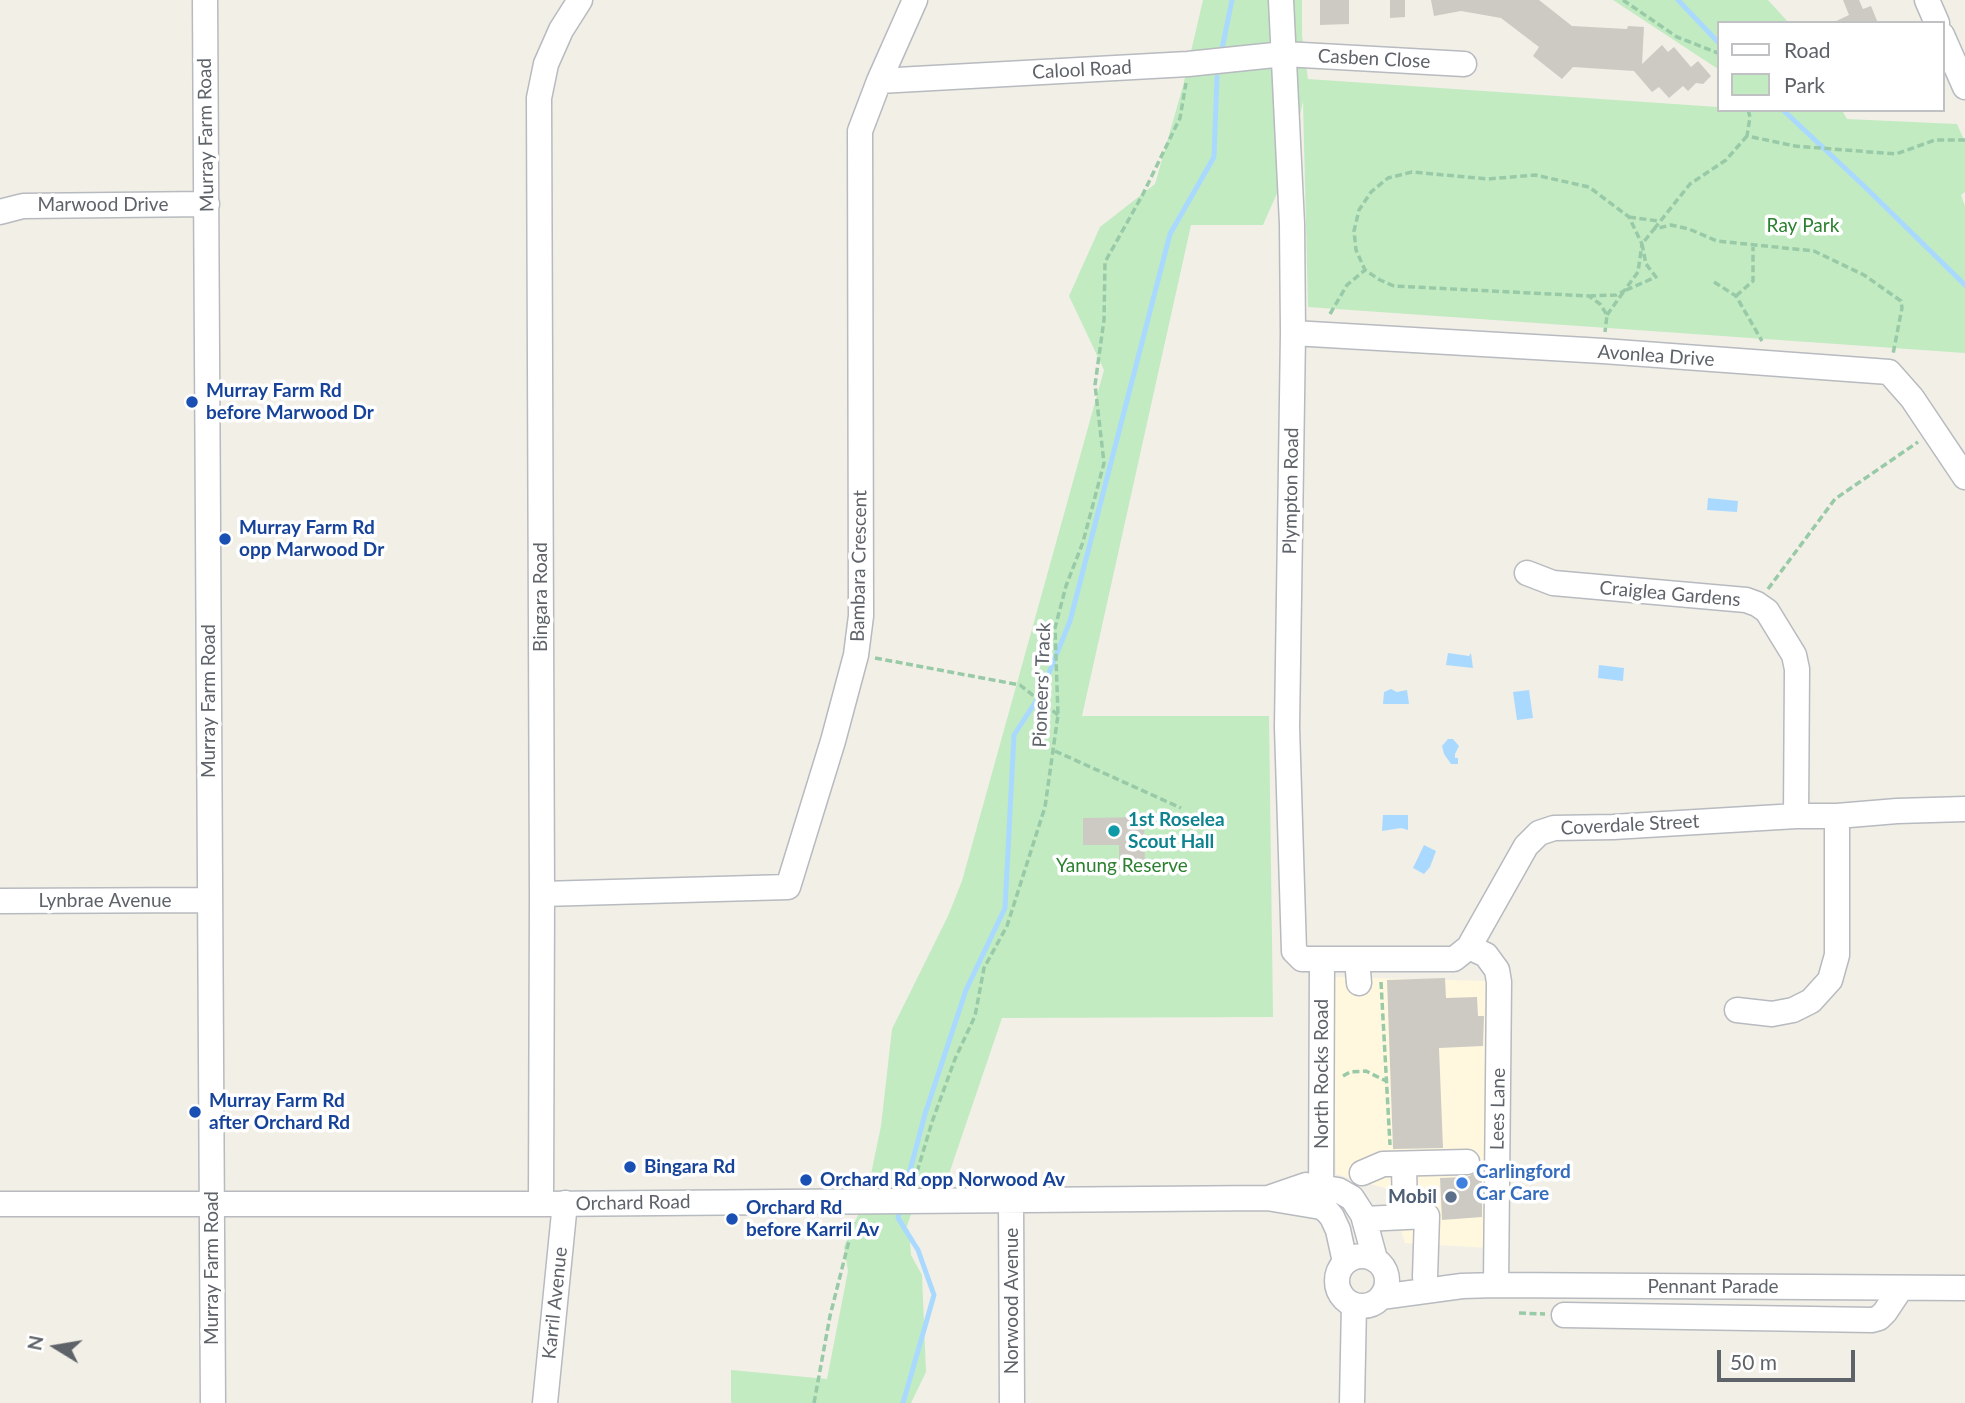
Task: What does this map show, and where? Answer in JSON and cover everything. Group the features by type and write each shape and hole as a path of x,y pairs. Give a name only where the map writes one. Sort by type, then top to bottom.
{"street":[{"name":"Murray Farm Road","path":"205,0 213,1403"},
{"name":"Bingara Road","path":"553,1203 542,894 539,97 546,64 561,30 580,0"},
{"name":"Bambara Crescent","path":"542,894 788,887 833,741 856,655 861,616 860,131 878,81 915,0"},
{"name":"Plympton Road","path":"1281,0 1292,225 1287,727 1294,951 1302,960 1322,960"},
{"path":"1927,0 1936,21"},
{"path":"1944,40 1965,87"},
{"name":"Calool Road","path":"878,81 1188,64 1284,54"},
{"name":"Casben Close","path":"1284,54 1464,64"},
{"name":"Marwood Drive","path":"0,212 23,206 207,204"},
{"name":"Avonlea Drive","path":"1293,333 1603,351 1889,372"},
{"path":"1889,372 1912,398 1965,477"},
{"name":"Craiglea Gardens","path":"1527,573 1553,583 1746,600 1757,604 1770,615 1796,662 1796,816"},
{"name":"Coverdale Street","path":"1469,947 1526,846 1546,830 1965,809"},
{"path":"1737,1010 1772,1014 1793,1010 1811,1001 1830,980 1837,955 1837,816"},
{"name":"Lynbrae Avenue","path":"0,901 210,900"},
{"path":"1322,960 1358,971 1454,958 1469,947"},
{"name":"Lees Lane","path":"1469,947 1486,955 1497,970 1499,982 1496,1285"},
{"name":"North Rocks Road","path":"1321,1197 1322,960"},
{"path":"1380,1265 1359,1256 1345,1262 1337,1275 1336,1283 1342,1297 1354,1305 1369,1305 1381,1297 1387,1287 1380,1265 1358,1208 1358,1189 1363,1168 1383,1164 1467,1162"},
{"path":"1398,1164 1405,1217"},
{"path":"1345,1262 1338,1230 1321,1197 1338,1190 1358,1208 1405,1217 1427,1216 1425,1277"},
{"name":"Orchard Road","path":"0,1204 883,1200 914,1193 1011,1200 1321,1197"},
{"name":"Norwood Avenue","path":"1011,1200 1012,1403"},
{"name":"Karril Avenue","path":"545,1403 553,1203"},
{"name":"Pennant Parade","path":"1380,1265 1462,1286"},
{"name":"Pennant Parade","path":"1381,1297 1462,1286 1496,1285 1965,1288"},
{"path":"1564,1315 1872,1320 1885,1312 1901,1288"},
{"path":"1352,1403 1354,1305"}],"path":[{"path":"1623,0 1677,37 1716,52"},
{"name":"Pioneers' Track","path":"914,1193 936,1109 975,1016 984,968 1007,926 1045,807 1058,715 1055,628 1066,586 1083,542 1104,463 1095,385 1104,320 1105,262 1143,194 1180,118 1188,64"},
{"path":"1603,351 1607,315 1638,272 1642,244 1690,184 1726,160 1747,136 1749,112"},
{"path":"1747,136 1814,148 1896,154 1934,139 1965,140"},
{"path":"1401,173 1443,173 1488,179 1535,175 1589,187 1629,217 1642,244 1646,264 1656,277 1616,295 1394,286 1365,270 1356,250 1354,231 1359,210 1371,192 1388,177 1401,173"},
{"path":"1629,217 1658,221"},
{"path":"1654,229 1671,225 1689,229 1717,241 1753,247 1814,251 1856,270 1901,301 1902,308 1889,372"},
{"path":"1736,296 1753,281 1753,247"},
{"path":"1318,334 1347,285 1365,270"},
{"path":"1714,282 1736,296 1776,365"},
{"path":"1589,296 1600,304 1607,315"},
{"path":"1757,604 1835,499 1934,431"},
{"path":"856,655 1020,685 1058,715"},
{"path":"1054,751 1181,808"},
{"path":"1358,971 1381,970 1386,1081 1398,1164"},
{"path":"1342,1077 1350,1072 1366,1071 1386,1081"},
{"path":"814,1403 830,1316 855,1218 883,1200"}],"shaded area":[{"path":"1331,977 1486,981 1489,1248 1405,1243 1388,1189 1336,1174"}],"green space":[{"path":"1203,0 1302,0 1302,36 1308,79 1716,107 1716,112 1843,112 1847,119 1957,124 1965,142 1965,192 1961,195 1965,206 1965,353 1308,307 1303,101 1290,164 1263,225 1191,225 1082,716 1269,716 1273,1017 1002,1018 949,1174 925,1174 906,1229 909,1230 911,1255 922,1275 926,1372 911,1403 731,1403 731,1370 827,1379 848,1271 844,1247 876,1174 871,1174 881,1126 892,1029 948,916 962,881 1104,370 1069,296 1100,227 1155,184 1183,86"},
{"path":"1613,0 1768,0 1787,21 1716,21 1716,68"}],"water":[{"path":"1708,498 1738,501 1737,512 1707,510"},
{"path":"1448,653 1469,656 1471,653 1473,668 1446,665"},
{"path":"1599,665 1624,668 1623,681 1598,678"},
{"path":"1391,689 1397,692 1407,690 1409,704 1383,704 1384,692"},
{"path":"1529,690 1533,718 1517,720 1513,692"},
{"path":"1448,739 1453,739 1459,746 1455,754 1458,764 1451,764 1444,754 1442,746"},
{"path":"1383,815 1408,815 1408,830 1401,828 1382,831"},
{"path":"1424,845 1436,851 1424,874 1413,868"}],"building":[{"path":"1320,0 1349,0 1349,24 1320,25"},
{"path":"1390,0 1405,0 1405,17 1390,18"},
{"path":"1431,0 1539,0 1572,26 1627,29 1628,26 1644,27 1642,64 1662,45 1668,52 1674,47 1691,67 1698,61 1711,76 1703,84 1696,83 1688,91 1683,86 1669,98 1659,87 1652,92 1634,71 1573,67 1562,79 1533,56 1539,47 1501,18 1461,11 1434,16"},
{"path":"1843,0 1859,0 1863,9 1871,6 1877,21 1836,21 1849,15"},
{"name":"1st Roselea Scout Hall","path":"1144,817 1145,868 1119,867 1119,845 1083,845 1083,818"},
{"path":"1445,978 1446,998 1477,997 1478,1016 1484,1016 1483,1046 1439,1048 1443,1148 1393,1149 1387,980"},
{"path":"1482,1172 1482,1217 1442,1220 1440,1178 1467,1177"}],"waterway":[{"path":"1222,49 1232,0"},
{"path":"1678,0 1716,40"},
{"path":"904,1193 925,1114 966,990 1005,908 1014,735 1040,695 1070,621 1170,234 1214,157 1217,77"},
{"path":"1785,112 1965,285"},
{"path":"900,1209 898,1218 918,1250 934,1295 903,1403"}],"place":[{"name":"Murray Farm Rd before Marwood Dr","path":"192,402"},
{"name":"Murray Farm Rd opp Marwood Dr","path":"225,539"},
{"name":"1st Roselea Scout Hall","path":"1114,831"},
{"name":"Murray Farm Rd after Orchard Rd","path":"195,1112"},
{"name":"Bingara Rd","path":"630,1167"},
{"name":"Orchard Rd opp Norwood Av","path":"806,1180"},
{"name":"Carlingford Car Care","path":"1462,1183"},
{"name":"Mobil","path":"1451,1197"},
{"name":"Orchard Rd before Karril Av","path":"732,1219"}],"park label":[{"name":"Ray Park","path":"1803,226"},
{"name":"Yanung Reserve","path":"1122,866"}]}
